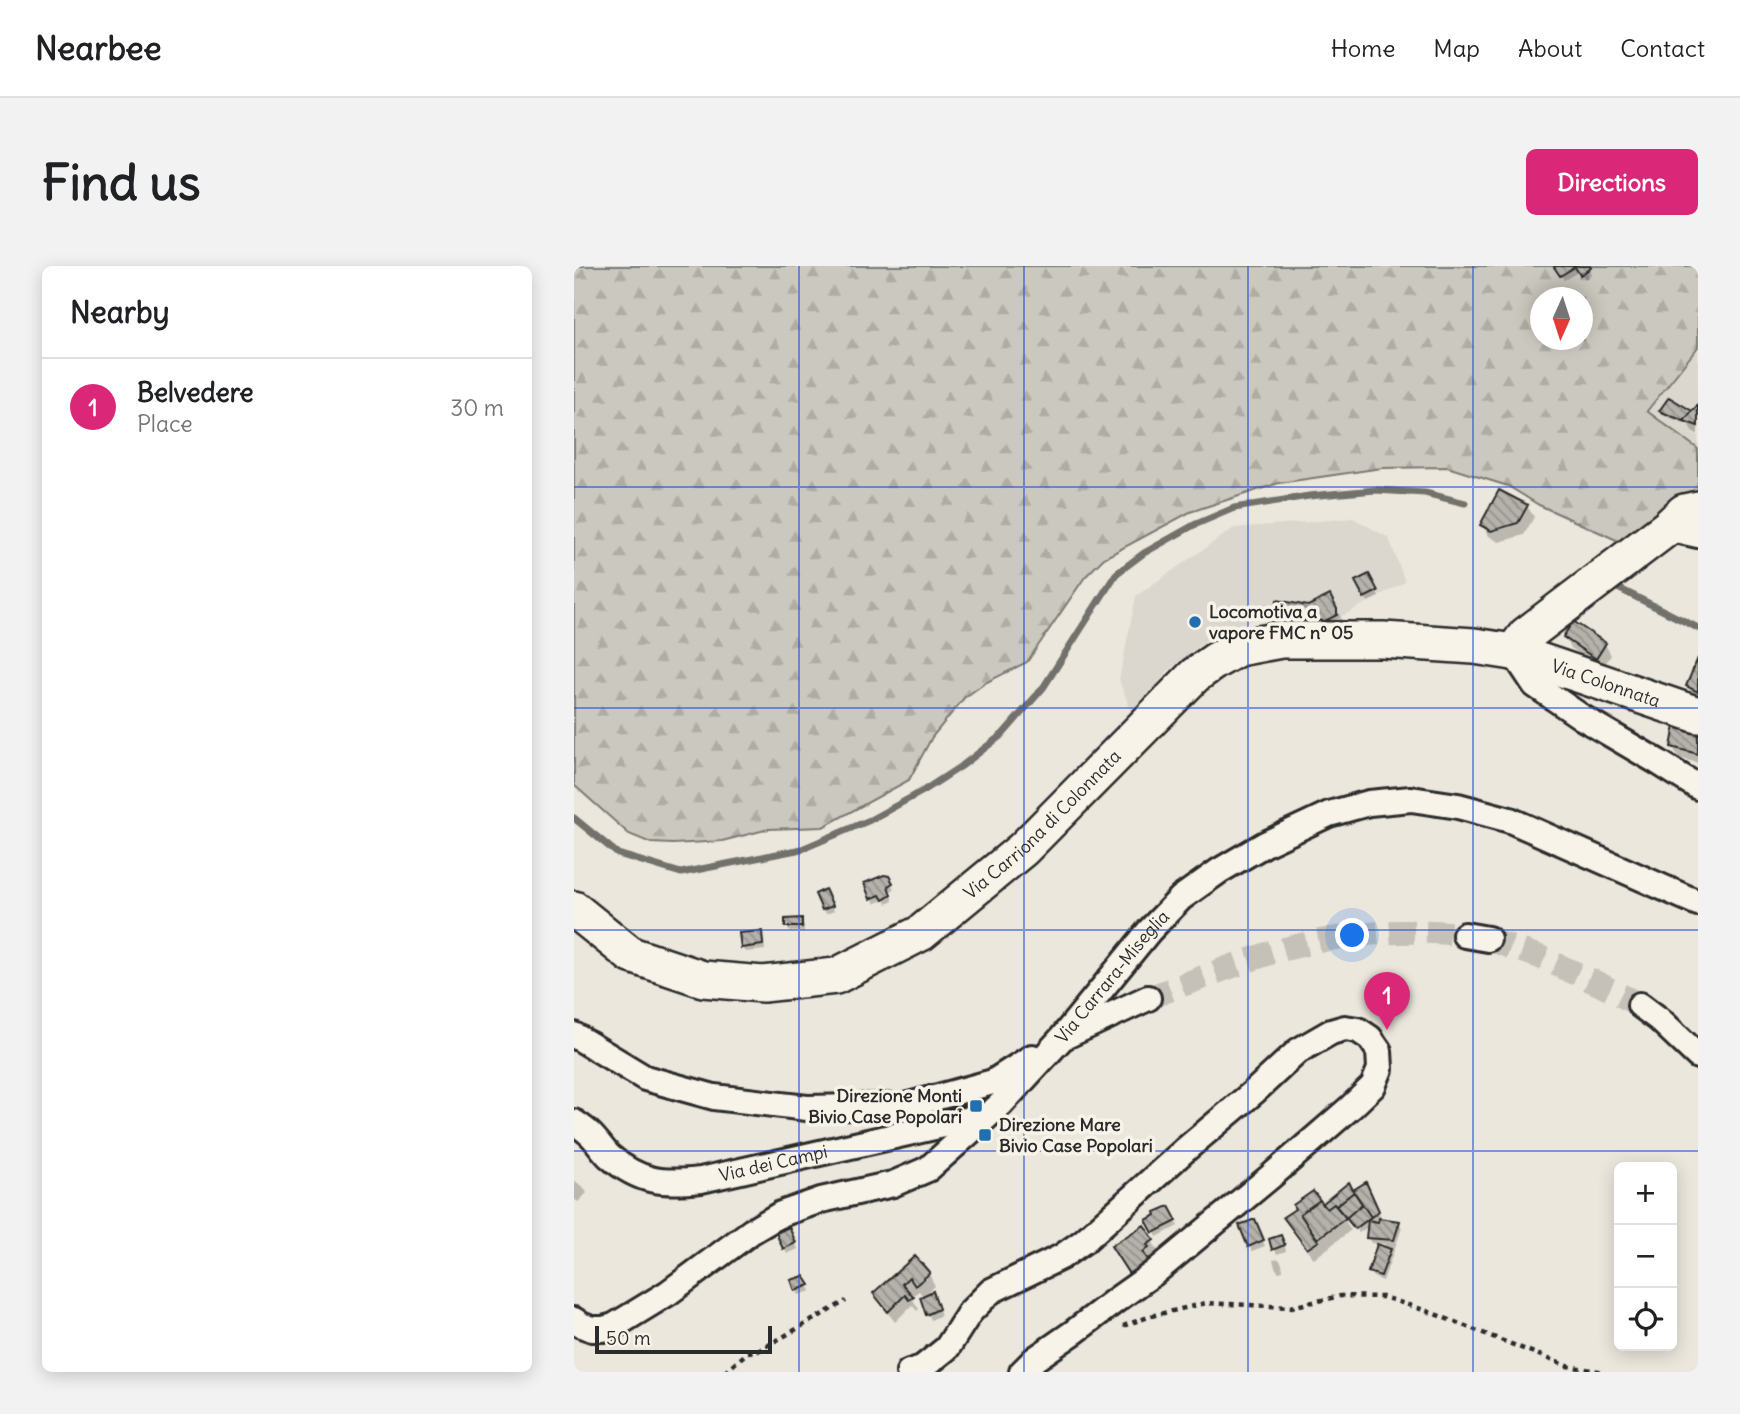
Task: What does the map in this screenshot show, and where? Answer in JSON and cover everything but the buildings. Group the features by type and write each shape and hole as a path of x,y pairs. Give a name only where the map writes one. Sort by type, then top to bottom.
{"main road":[{"path":"1520,644 1682,532 1684,512 1698,509"},
{"name":"Via Carriona di Colonnata","path":"574,909 631,954 703,979 763,984 836,976 921,933 1023,849 1195,675 1238,648 1281,640 1383,640 1474,646 1520,644"},
{"name":"Via Colonnata","path":"1520,644 1698,715"}],"street":[{"path":"1520,644 1535,685 1583,718 1698,787"},
{"name":"Via Carrara-Miseglia","path":"574,1320 592,1329 614,1326 668,1293 751,1231 781,1214 821,1200 893,1184 928,1169 991,1114 1061,1039 1140,942 1181,898 1219,871 1265,844 1329,814 1369,803 1411,799 1458,806 1510,820 1698,903"},
{"path":"574,1035 645,1078 714,1097 807,1108 905,1106 992,1082 1061,1039 1148,998"},
{"path":"1640,1005 1698,1056"},
{"path":"909,1372 922,1368 947,1348 970,1312 991,1291 1061,1257 1084,1241 1298,1051 1331,1032 1345,1028 1358,1030 1370,1038 1379,1051 1380,1069 1373,1086 1270,1177 1154,1273 1035,1359 1022,1372"},
{"name":"Via dei Campi","path":"574,1122 591,1135 608,1155 634,1174 672,1183 701,1180 991,1114"}],"path":[{"path":"1114,1330 1150,1316 1206,1303 1291,1307 1340,1296 1383,1297 1427,1311 1567,1366 1605,1372"},
{"path":"725,1372 748,1352 758,1351 846,1301"}],"shaded area":[{"path":"1698,347 1698,449 1647,411"},
{"path":"1353,518 1389,538 1405,582 1322,627 1275,620 1252,620 1210,637 1168,671 1133,715 1119,680 1136,596 1234,528"}],"green space":[{"path":"574,266 1698,266 1698,347 1647,411 1698,449 1698,500 1632,547 1539,505 1508,486 1447,467 1382,468 1279,483 1190,512 1104,558 1085,577 1027,662 985,683 964,698 932,737 909,780 823,827 769,829 722,841 673,844 651,843 629,834 574,785"}],"waterway":[{"path":"574,818 618,854 681,873 802,849 870,820 923,791 1003,734 1043,688 1116,574 1144,553 1194,525 1234,508 1309,496 1375,490 1425,493 1465,503"},
{"path":"1614,586 1698,628"}],"tunnel":[{"path":"1148,998 1264,955 1337,938 1390,932 1465,935"},
{"path":"1488,939 1540,957 1640,1005"}],"place":[{"name":"Locomotiva a vapore FMC nº 05","path":"1195,622"},
{"name":"Belvedere","path":"1387,1030"},
{"name":"Direzione Monti Bivio Case Popolari","path":"976,1106"},
{"name":"Direzione Mare Bivio Case Popolari","path":"985,1135"}]}
